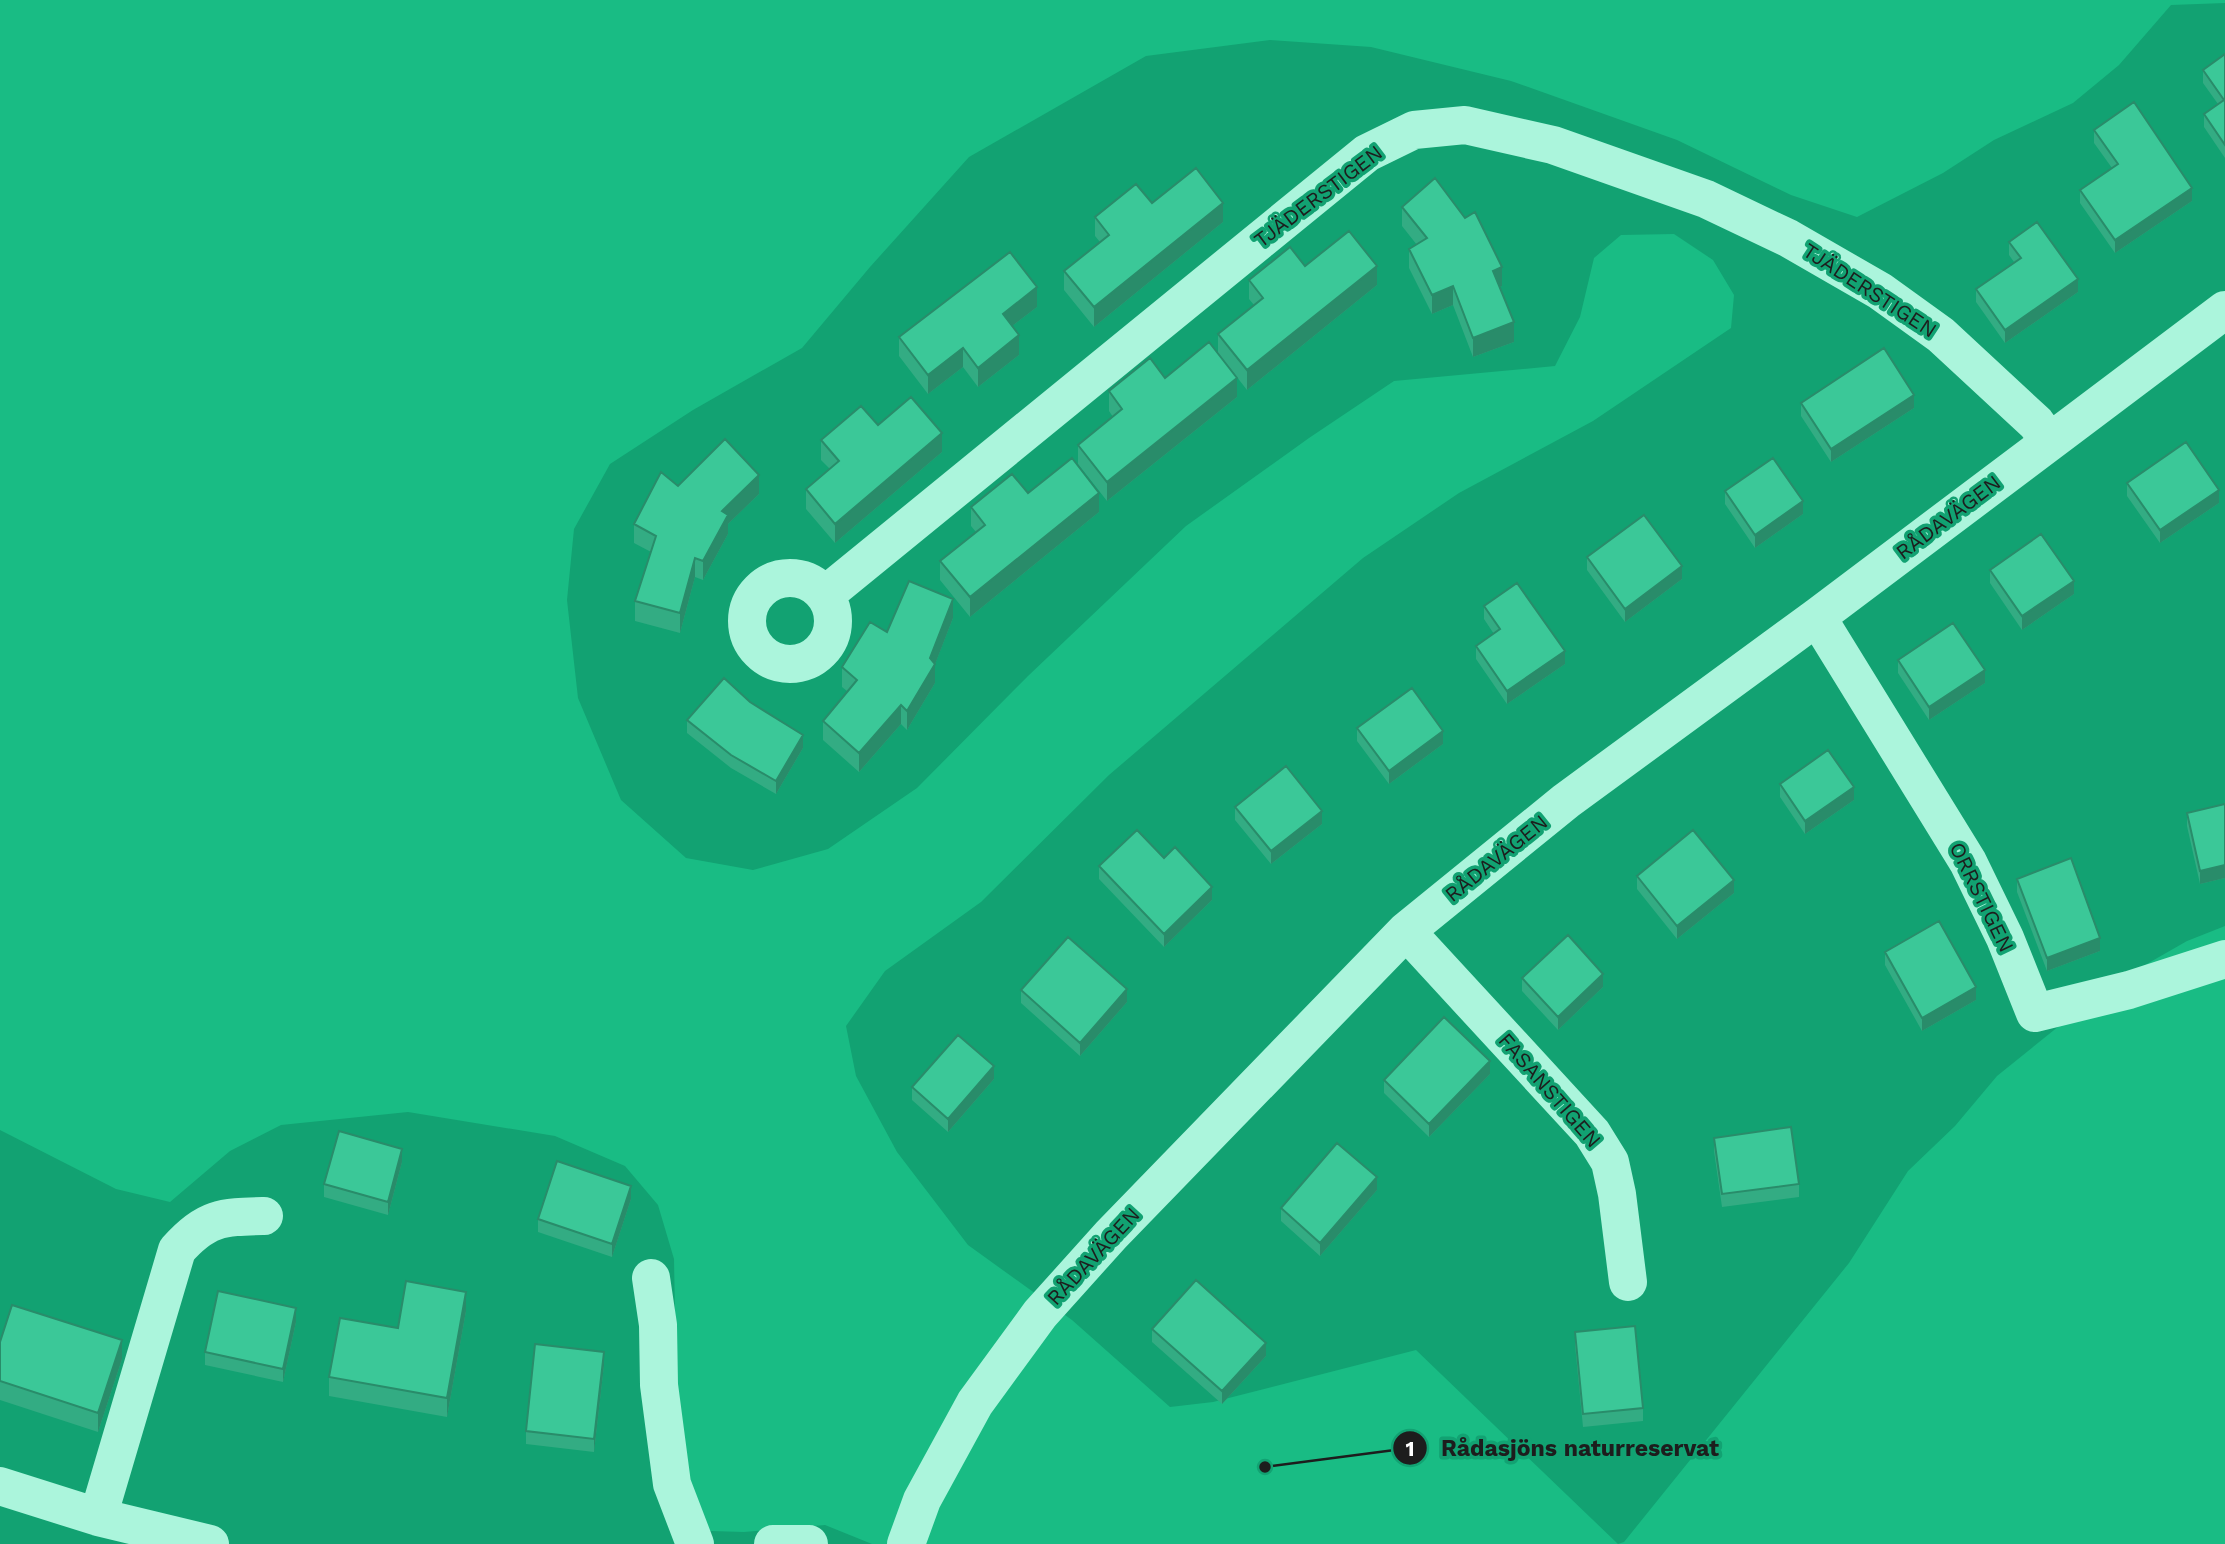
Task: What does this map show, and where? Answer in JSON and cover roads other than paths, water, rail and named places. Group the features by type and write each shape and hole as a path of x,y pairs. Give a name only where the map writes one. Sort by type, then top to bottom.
{"street":[{"name":"TJÄDERSTIGEN","path":"825,595 1367,153 1414,130 1465,125 1553,145 1706,199 1788,238 1880,291 1941,335 2036,423 2049,441"},
{"name":"RÅDAVÄGEN","path":"906,1544 922,1500 975,1403 1040,1314 1111,1235 1406,931 1566,801 2225,310"},
{"name":"ORRSTIGEN","path":"1816,617 1968,862 2005,938 2035,1013 2129,990 2225,959"},
{"name":"FASANSTIGEN","path":"1406,931 1592,1133 1609,1163 1617,1194 1628,1282"},
{"path":"97,1517 177,1250 195,1229 227,1217 264,1216"},
{"path":"651,1278 658,1325 659,1385 672,1484 695,1544"},
{"path":"0,1486 97,1517 210,1544"},
{"path":"773,1544 808,1544"}],"place":[{"name":"Rådasjöns naturreservat","path":"1265,1467"}]}
